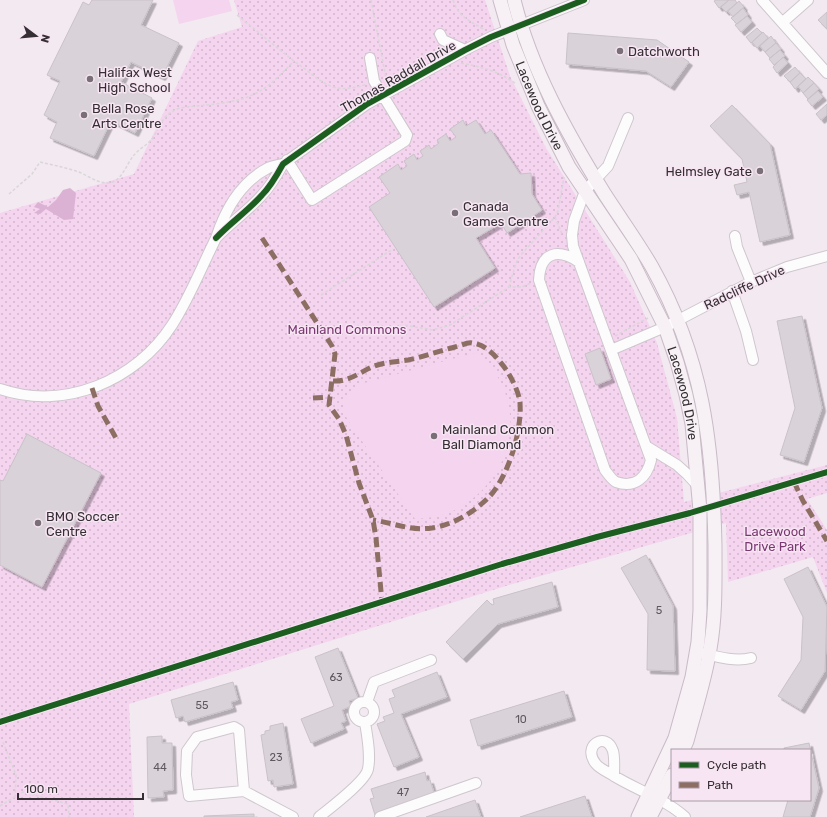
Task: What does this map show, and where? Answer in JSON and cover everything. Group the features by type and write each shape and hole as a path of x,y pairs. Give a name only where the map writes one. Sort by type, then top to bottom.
{"main road":[{"name":"Lacewood Drive","path":"500,0 557,114 596,179 652,266 678,320 692,359 702,399 710,451 714,506 714,615 705,676 683,749"},
{"name":"Lacewood Drive","path":"514,0 513,45 538,106 569,166 631,259 665,327 686,395 692,424 699,487 700,610 692,677 671,749"},
{"name":"Lacewood Drive","path":"650,817 654,797 671,749"},
{"name":"Lacewood Drive","path":"638,817 671,776"}],"street":[{"name":"Thomas Raddall Drive","path":"0,390 27,396 45,397 82,392 104,384 139,363 156,347 172,324 216,238 220,224 228,208 239,191 255,177 268,167 285,162 382,94 465,50 514,28 560,11 584,0"},
{"path":"762,0 827,73"},
{"path":"783,22 808,0"},
{"path":"440,34 440,37 443,40 465,50"},
{"path":"285,162 312,200 406,141 407,135 374,82 370,58"},
{"path":"579,262 564,254 554,254 546,259 539,269 539,280 606,470 615,481 628,484 639,480 648,471 651,460 579,262 572,235 574,221 585,191 608,166 628,118"},
{"name":"Thomas Raddall Drive","path":"216,238 263,194 285,162"},
{"path":"735,236 737,247 751,282"},
{"name":"Radcliffe Drive","path":"611,350 665,327 751,282 787,267 827,256"},
{"path":"732,291 746,331 753,360"},
{"path":"646,446 677,465 699,487"},
{"path":"696,652 727,659 743,660 751,658"},
{"path":"367,702 374,682 431,660"},
{"path":"360,702 367,702 372,706 374,712 372,719 365,722 358,720 354,715 357,704 360,702"},
{"path":"319,817 357,784 368,771 369,761 365,722"},
{"path":"244,791 240,730 234,727 197,737 188,751 186,775 189,796 244,791 292,817"},
{"path":"614,776 675,808 685,817"},
{"path":"380,817 476,782"}],"path":[{"path":"371,0 386,78"},
{"path":"453,0 457,11 462,17 485,30"},
{"path":"237,15 322,82 334,87 345,89 359,87 374,82"},
{"path":"9,194 32,174 40,162 77,171 99,182 108,183 116,180 123,173 132,156 151,139 164,118 170,112 180,108 240,100 251,96 266,87 294,61"},
{"path":"459,63 486,68 498,73 516,84"},
{"path":"509,287 520,256 556,217 564,176"},
{"path":"556,217 564,239 564,254"},
{"path":"321,295 393,249"},
{"path":"396,329 404,325 433,330 450,325 509,287 522,287 539,280"},
{"path":"607,339 619,335 650,317"},
{"path":"3,742 16,775 16,796"},
{"path":"0,806 23,792 68,804 69,817"}],"green space":[{"path":"173,0 229,0 232,11 179,24"},
{"name":"Mainland Commons","path":"234,0 485,0 510,76 546,148 630,282 657,343 677,418 684,502 827,465 827,493 807,499 827,530 827,593 813,557 728,582 726,523 509,585 129,704 134,817 0,817 0,213 134,174 198,41 242,27"},
{"name":"Mainland Common Ball Diamond","path":"478,352 491,367 501,383 508,400 510,436 505,454 497,471 485,487 468,502 453,511 444,514 415,519 347,419 345,400 349,393 357,385"}],"shaded area":[{"path":"70,188 76,193 73,219 64,220 46,209 40,214 34,213 40,209 34,207 38,202 48,207 56,200 63,190"}],"building":[{"name":"Halifax West High School","path":"92,0 153,0 141,25 179,43 162,77 131,62 121,82 152,98 135,133 111,121 94,156 50,138 57,122 44,115 60,81 47,75 83,2 89,5"},
{"path":"729,0 719,8 714,1"},
{"path":"729,0 735,0 737,3 726,12 721,7"},
{"path":"739,1 744,7 733,17 728,11"},
{"path":"743,8 748,15 737,24 731,18"},
{"path":"827,12 827,29 818,20"},
{"path":"747,16 752,22 741,32 735,25"},
{"path":"757,28 762,33 751,43 746,37"},
{"path":"763,32 768,38 757,48 752,42"},
{"name":"Datchworth","path":"568,33 657,40 689,62 671,87 646,71 566,64"},
{"path":"771,36 776,43 765,52 760,46"},
{"path":"776,43 781,49 770,58 765,52"},
{"path":"780,50 785,56 774,65 769,59"},
{"path":"783,57 788,63 777,73 773,67"},
{"path":"795,67 800,73 790,82 784,76"},
{"path":"800,73 806,79 795,89 790,82"},
{"path":"808,77 814,83 803,93 798,86"},
{"path":"814,83 819,89 808,99 803,93"},
{"path":"818,91 823,97 812,106 807,100"},
{"path":"827,104 827,115 821,120 816,114"},
{"name":"Helmsley Gate","path":"732,105 770,144 790,235 760,242 749,192 737,195 734,185 747,182 742,159 710,126"},
{"name":"Canada Games Centre","path":"463,120 466,126 476,120 485,134 491,130 520,174 531,173 532,194 542,210 533,216 532,219 527,220 507,233 501,223 476,238 495,268 434,307 369,207 390,193 379,177 398,164 401,170 407,166 404,161 414,154 417,160 423,156 420,151 429,145 431,149 439,143 437,140 446,134 450,141 456,137 450,129"},
{"path":"802,316 822,408 804,462 780,455 795,408 777,321"},
{"path":"600,348 611,379 596,385 585,354"},
{"name":"BMO Soccer Centre","path":"27,434 101,473 42,587 0,565 0,480 3,481"},
{"path":"646,555 673,606 675,671 647,670 648,614 621,568"},
{"path":"808,567 827,607 825,671 801,710 778,696 801,660 803,617 784,579"},
{"path":"552,582 558,607 498,624 463,659 446,642 487,600 492,605 494,604 493,599"},
{"path":"338,648 358,698 349,701 351,706 342,710 346,721 341,723 344,729 311,743 301,719 334,706 315,657"},
{"path":"437,672 447,697 401,714 419,757 394,767 377,724 385,721 383,717 394,713 389,699 395,697 392,690"},
{"path":"233,682 238,700 231,702 233,708 185,722 183,716 176,718 171,700"},
{"path":"564,691 572,717 478,746 470,720"},
{"path":"283,723 293,784 274,787 273,780 268,781 261,735 265,734 265,731 270,730 270,726"},
{"path":"162,736 162,743 172,743 173,790 163,791 164,797 148,798 147,737"},
{"path":"809,743 810,749 784,749"},
{"path":"811,752 819,788 810,817 783,817 788,801 811,801"},
{"path":"425,772 427,781 430,780 435,796 375,815 370,799 374,798 371,789"},
{"path":"585,796 592,817 520,817"},
{"path":"475,800 481,817 426,817"},
{"path":"254,814 254,817 204,817 204,816"}],"marked path":[{"path":"262,238 332,346 335,354 329,405 339,419 346,435 359,483 373,520 382,602"},
{"path":"333,381 349,379 381,364 414,359 470,343 485,347 495,356 507,371 518,393 520,403 519,427 512,454 501,480 487,499 468,514 455,521 432,528 409,528 373,520"},
{"path":"92,388 98,406 116,438"},
{"path":"313,398 330,397"},
{"path":"794,482 803,501 827,541"}],"cycle path":[{"path":"216,238 265,192 283,164 367,104 491,37 584,0"},
{"path":"0,722 502,564 690,513 827,472"}],"place":[{"name":"Datchworth","path":"620,51"},
{"name":"Halifax West High School","path":"90,79"},
{"name":"Bella Rose Arts Centre","path":"84,115"},
{"name":"Helmsley Gate","path":"760,171"},
{"name":"Canada Games Centre","path":"455,213"},
{"name":"Mainland Common Ball Diamond","path":"434,436"},
{"name":"BMO Soccer Centre","path":"38,523"}],"park label":[{"name":"Lacewood Drive Park","path":"775,538"}]}
